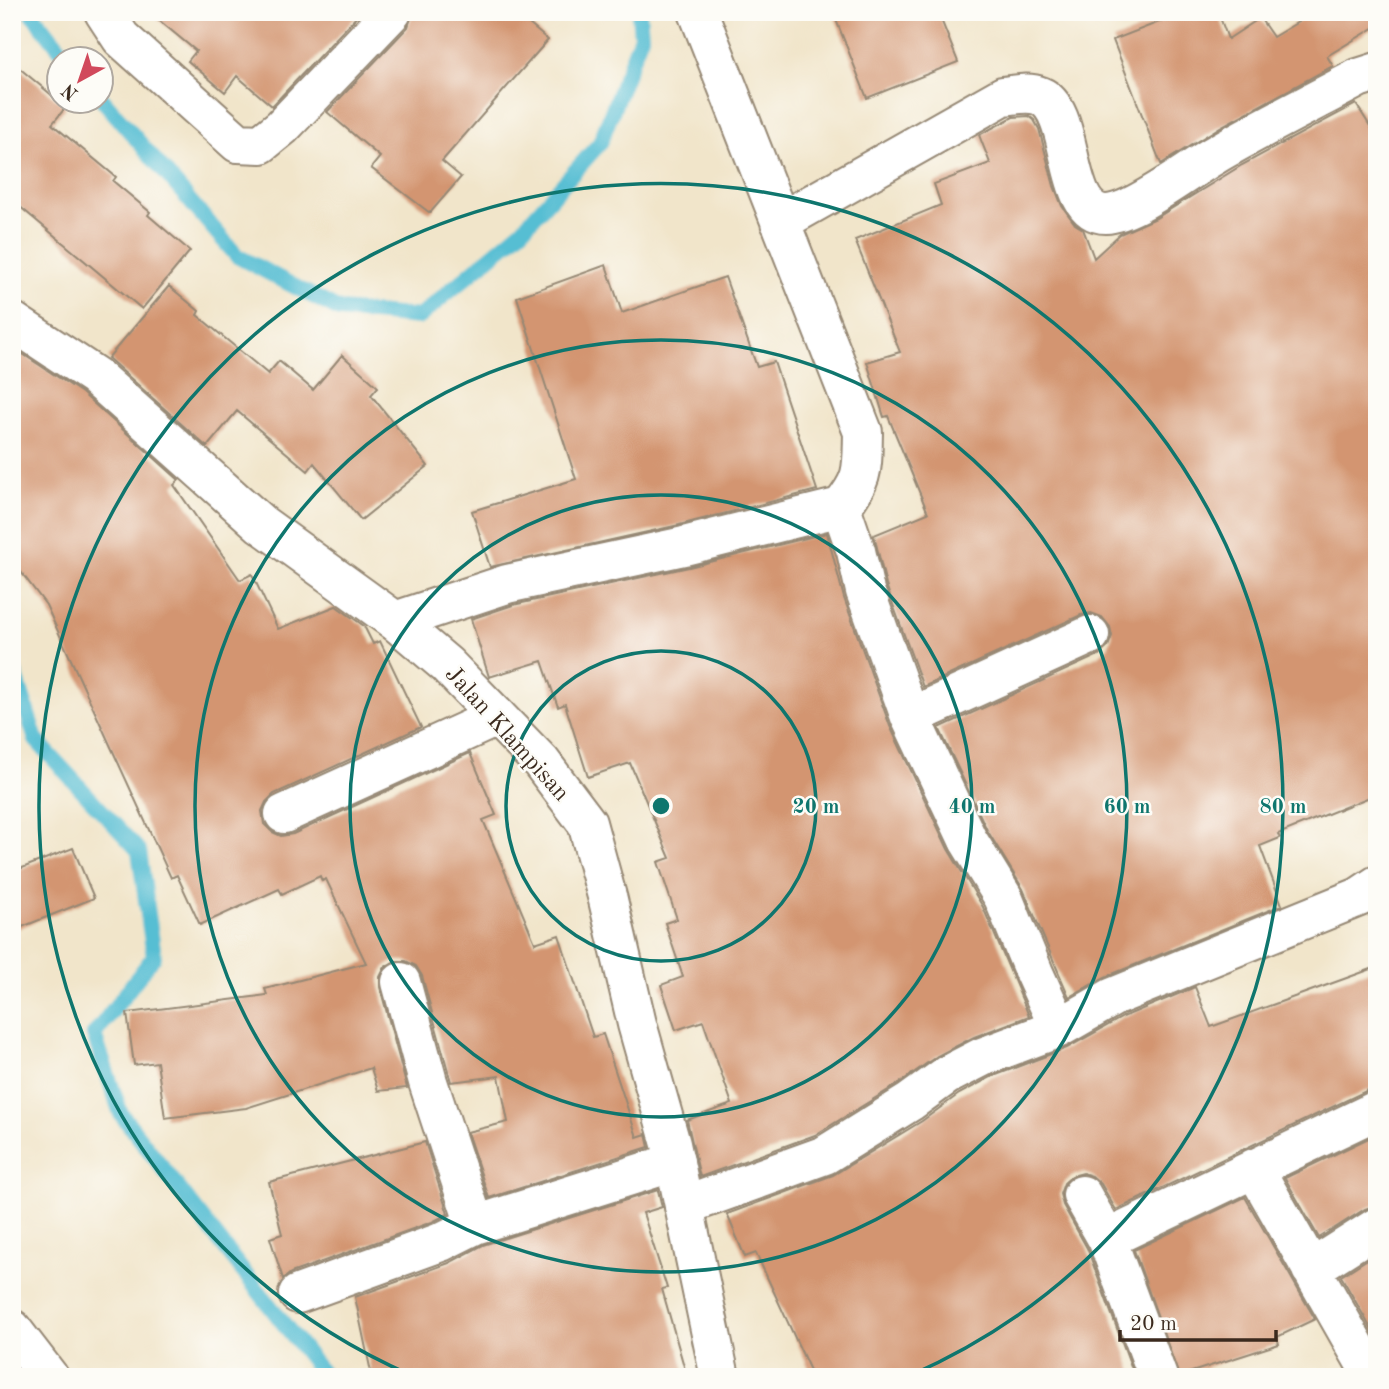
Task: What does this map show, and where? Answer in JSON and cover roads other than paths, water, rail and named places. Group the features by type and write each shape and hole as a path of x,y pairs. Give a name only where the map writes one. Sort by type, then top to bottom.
{"main road":[{"path":"104,12 121,38 238,143 261,144 282,127 392,12"},
{"path":"395,621 507,584 684,546 841,508 858,487 863,432 698,12"},
{"path":"780,222 1003,96 1029,93 1043,97 1059,118 1073,177 1084,202 1104,214 1119,212 1170,185 1213,156 1371,84"},
{"name":"Jalan Klampisan","path":"12,321 95,376 261,524 395,621 447,665 541,762 587,823 637,1024 675,1162 720,1377"},
{"path":"841,508 856,551 865,591 909,717 968,840 1003,897 1059,1028"},
{"path":"909,717 1090,635"},
{"path":"284,814 497,717"},
{"path":"684,1206 825,1155 910,1102 947,1075 982,1057 1059,1028 1112,997 1359,897 1377,885"},
{"path":"401,982 428,1082 475,1225"},
{"path":"1107,1240 1377,1110"},
{"path":"298,1294 441,1242 475,1225 675,1162"},
{"path":"1254,1168 1373,1377"},
{"path":"1082,1195 1107,1240 1158,1377"},
{"path":"1311,1269 1377,1227"},
{"path":"12,1329 49,1377"}],"waterway":[{"path":"31,12 58,46"},
{"path":"116,115 237,256 339,310 419,317 522,230 600,143 641,36 639,12"},
{"path":"12,664 36,740 139,851 154,956 94,1035 121,1114 325,1377"}]}
